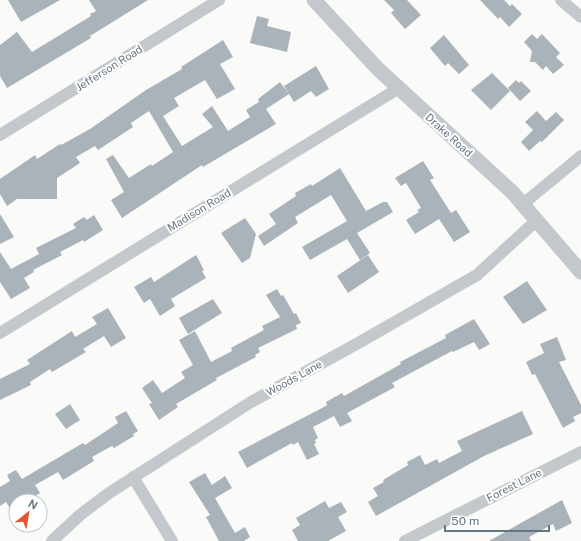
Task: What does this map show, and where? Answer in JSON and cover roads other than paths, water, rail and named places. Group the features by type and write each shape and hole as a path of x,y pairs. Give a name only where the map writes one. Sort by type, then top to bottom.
{"street":[{"name":"Jefferson Road","path":"0,135 219,0"},
{"name":"Drake Road","path":"314,0 399,88 512,192 581,272"},
{"path":"561,0 581,17"},
{"name":"Madison Road","path":"0,332 399,88"},
{"path":"523,204 581,156"},
{"name":"Woods Lane","path":"52,541 80,515 133,477 251,402 462,285 495,260 537,220"},
{"name":"Forest Lane","path":"404,541 581,452"},
{"path":"133,477 172,541"}]}
